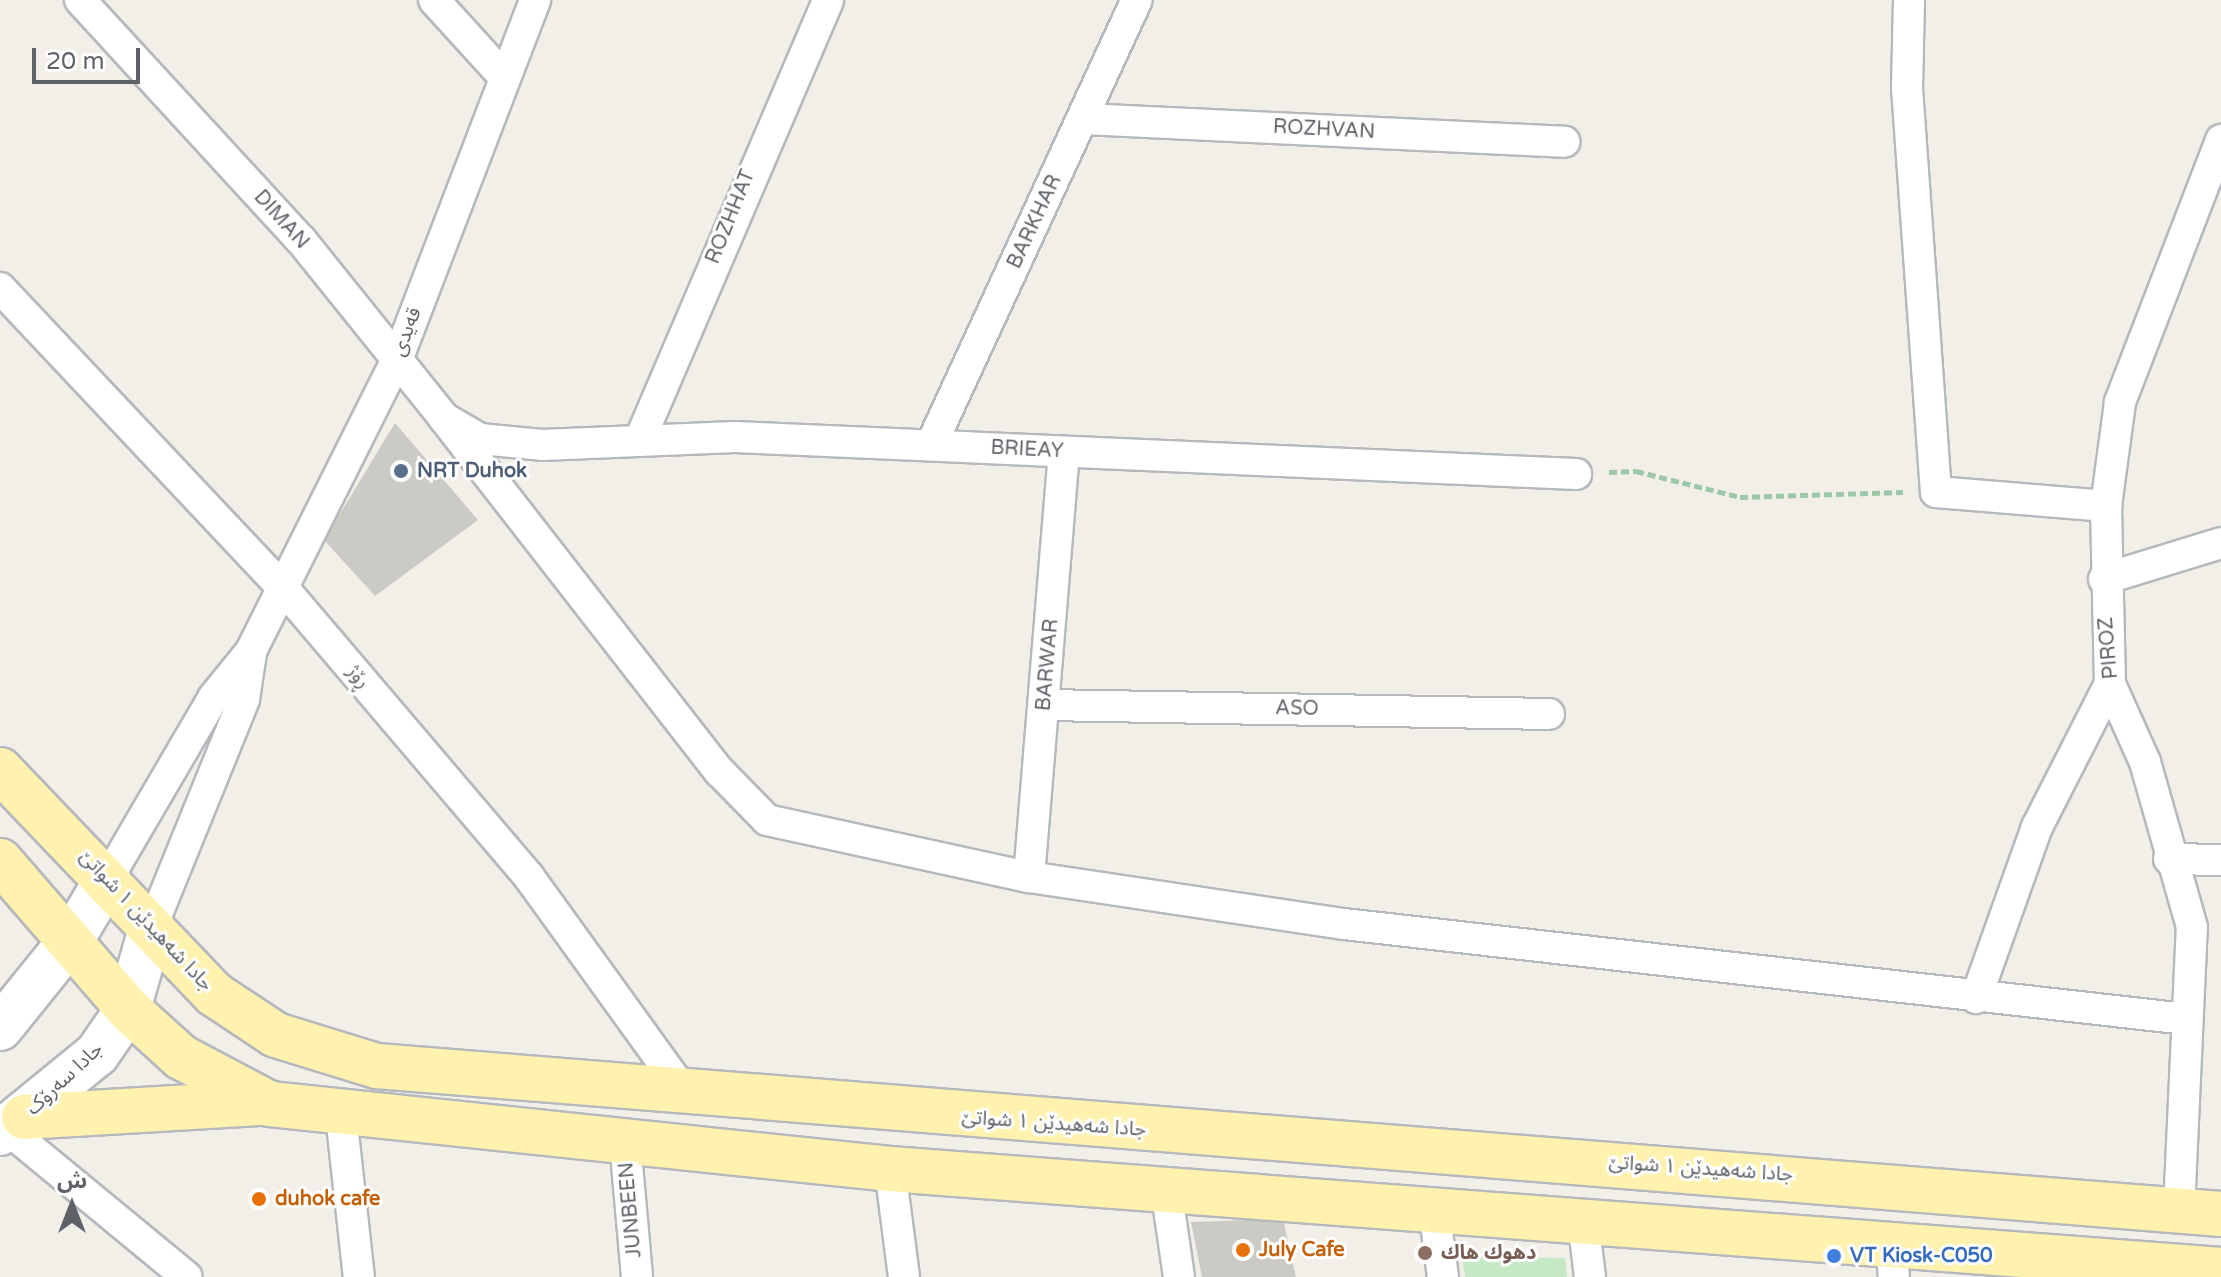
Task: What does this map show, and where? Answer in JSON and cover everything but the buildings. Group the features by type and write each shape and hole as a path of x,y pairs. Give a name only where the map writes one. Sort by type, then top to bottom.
{"main road":[{"name":"جادا شەهیدێن ١ شواتێ","path":"0,770 108,878 214,994 322,1054 377,1066 2200,1212"},
{"path":"0,861 128,1009 181,1057 270,1104"},
{"path":"0,1028 71,940 108,878"},
{"name":"جادا سەرۆک","path":"10,1126 97,1054 128,1009 152,926"},
{"path":"10,1126 270,1104 341,1115 890,1169 1583,1220 1892,1261 2221,1270"}],"street":[{"name":"DIMAN","path":"80,0 301,240 444,418 480,439"},
{"path":"434,0 505,78"},
{"name":"قەیدی","path":"108,878 213,698 251,651 397,360 535,0"},
{"name":"ROZHHAT","path":"641,437 828,0"},
{"name":"BARKHAR","path":"932,443 1137,0"},
{"path":"1909,0 1907,88 1936,492 2106,506"},
{"name":"ROZHVAN","path":"1083,119 1564,142"},
{"name":"PIROZ","path":"2200,1212 2186,1019 2192,927 2169,859 2145,762 2110,684 2104,579 2106,506 2120,402 2221,140"},
{"name":"ڕۆژ","path":"0,288 284,589 529,877 684,1092"},
{"path":"444,418 720,772 767,820 1029,877 1344,924 1976,998 2186,1019"},
{"name":"BRIEAY","path":"480,439 542,445 641,437 932,443 1064,452 1576,474"},
{"name":"BARWAR","path":"1029,877 1064,452"},
{"path":"2104,579 2221,543"},
{"name":"قەیدی","path":"152,926 244,699 251,651"},
{"path":"1976,998 2037,827 2110,684"},
{"name":"ASO","path":"1045,705 1549,714"},
{"path":"2169,859 2221,860"},
{"path":"341,1115 359,1277"},
{"path":"10,1126 187,1277"},
{"name":"JUNBEEN","path":"625,1142 637,1277"},
{"path":"890,1169 904,1277"},
{"path":"1166,1188 1179,1277"},
{"path":"1434,1208 1443,1277"},
{"path":"1583,1220 1590,1277"}],"path":[{"path":"1576,474 1636,471 1740,497 1936,492"}],"green space":[{"path":"1462,1256 1565,1258 1567,1277 1465,1277"}],"place":[{"name":"NRT Duhok","path":"401,471"},
{"name":"duhok cafe","path":"259,1199"},
{"name":"July Cafe","path":"1243,1250"},
{"name":"دهوك هاك","path":"1425,1253"},
{"name":"VT Kiosk-C050","path":"1834,1256"}]}
